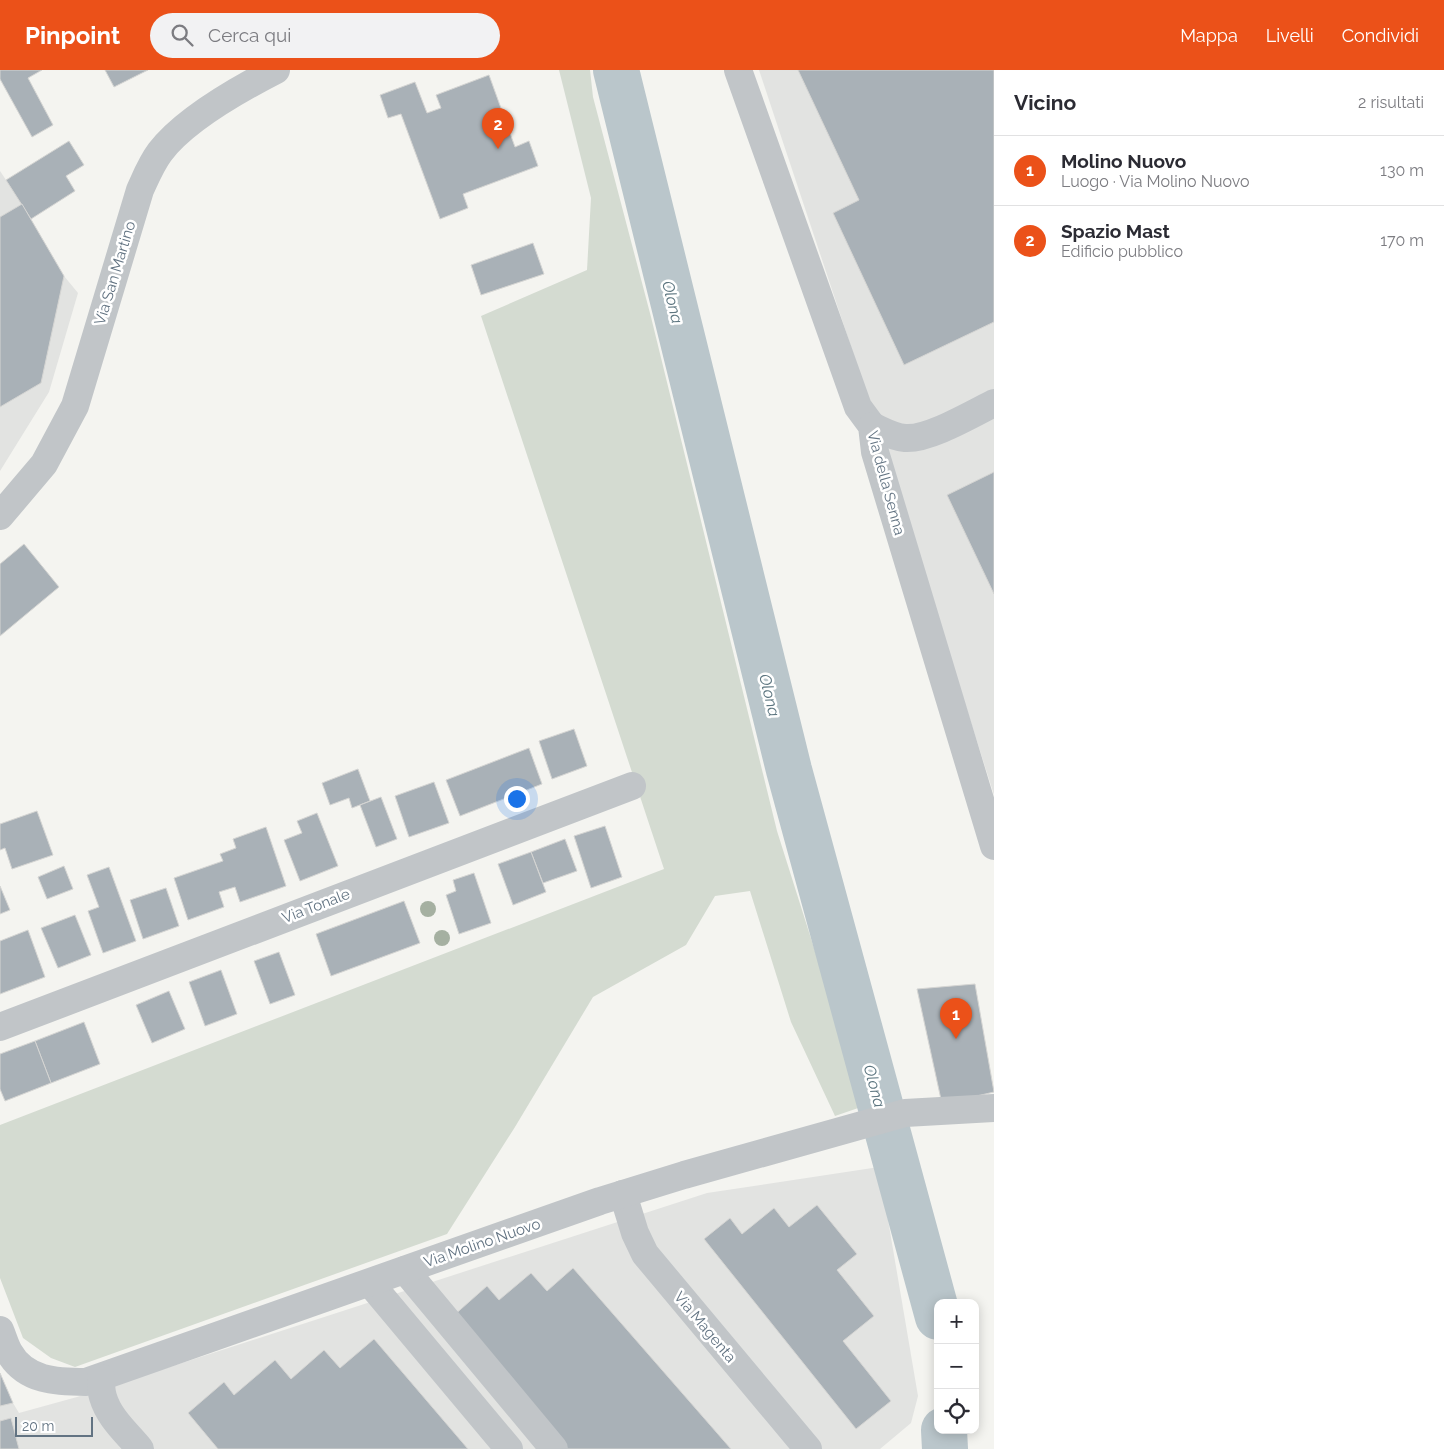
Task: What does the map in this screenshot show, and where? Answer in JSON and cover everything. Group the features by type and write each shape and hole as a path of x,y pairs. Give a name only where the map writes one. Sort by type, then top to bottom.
{"street":[{"name":"Via San Martino","path":"0,516 44,464 75,406 140,190 154,162 161,151 234,79 276,70"},
{"name":"Via della Senna","path":"738,70 858,407 872,426 879,467 994,846"},
{"path":"872,426 892,436 906,438 922,436 994,403"},
{"name":"Via Tonale","path":"0,1027 632,786"},
{"name":"Via Molino Nuovo","path":"0,1330 9,1352 20,1368 47,1380 86,1382 623,1194 861,1124 905,1113 994,1108"},
{"name":"Via Magenta","path":"623,1194 635,1233 645,1254 808,1449"},
{"path":"405,1270 554,1449"},
{"path":"370,1283 509,1449"},
{"path":"101,1378 103,1396 108,1409 140,1449"}],"shaded area":[{"path":"559,70 590,70 593,97 651,317 777,831 864,1106 835,1116 791,1022 750,891 715,896 686,945 593,997 515,1127 447,1234 75,1367 51,1358 23,1338 0,1278 0,1125 664,869 481,316 587,270 591,198"},
{"path":"759,70 994,70 994,795 870,404"},
{"path":"0,171 22,204 64,276 78,293 49,392 0,471"},
{"path":"879,1167 918,1396 911,1423 880,1449 0,1449 0,1373 19,1413 77,1397 707,1193"}],"building":[{"path":"0,70 42,70 28,78 53,125 32,137 0,79"},
{"path":"105,70 148,70 114,87"},
{"path":"798,70 994,70 994,322 904,365 833,213 859,200"},
{"path":"489,75 515,147 529,141 538,166 463,194 468,208 440,219 401,114 388,118 380,95 415,82 427,113 441,108 436,95"},
{"path":"69,141 84,165 66,176 75,191 31,219 6,180"},
{"path":"22,204 64,276 41,383 0,407 0,217"},
{"path":"533,243 544,274 481,295 471,265"},
{"path":"994,472 994,594 947,495"},
{"path":"24,544 59,587 0,636 0,564"},
{"path":"574,729 587,766 552,779 539,741"},
{"path":"529,748 542,784 460,816 446,780"},
{"path":"358,769 370,801 352,808 349,798 330,805 322,783"},
{"path":"434,782 449,823 409,837 395,796"},
{"path":"381,797 397,839 376,847 360,805"},
{"path":"37,811 53,855 12,869 5,848 0,850 0,824"},
{"path":"317,813 338,866 300,881 284,840 302,833 297,821"},
{"path":"605,826 622,877 591,888 574,836"},
{"path":"266,827 286,886 240,902 235,887 219,892 224,907 188,920 174,878 223,861 220,854 236,848 233,839"},
{"path":"565,839 577,871 543,883 531,852"},
{"path":"531,852 546,892 513,905 498,864"},
{"path":"64,866 73,889 47,899 38,877"},
{"path":"109,867 136,941 103,953 88,911 99,907 87,875"},
{"path":"474,873 491,923 459,934 446,895 456,891 453,880"},
{"path":"0,886 10,910 0,914"},
{"path":"166,888 179,926 143,939 130,900"},
{"path":"404,901 420,943 331,976 316,934"},
{"path":"75,915 91,955 58,968 41,928"},
{"path":"28,930 45,977 0,994 0,941"},
{"path":"279,952 295,995 270,1004 254,961"},
{"path":"221,970 237,1014 205,1026 189,982"},
{"path":"975,984 994,1092 942,1104 917,989"},
{"path":"169,991 185,1029 152,1043 136,1005"},
{"path":"84,1022 100,1064 51,1083 35,1041"},
{"path":"35,1041 51,1083 5,1101 0,1089 0,1054"},
{"path":"817,1205 857,1254 837,1270 874,1316 843,1341 891,1401 856,1429 704,1239 730,1218 742,1234 774,1208 789,1227"},
{"path":"573,1268 731,1449 567,1449 452,1317 487,1286 499,1300 531,1273 547,1291"},
{"path":"374,1339 468,1449 218,1449 188,1413 224,1382 234,1395 275,1360 291,1379 324,1350 340,1368"},
{"path":"0,1373 13,1403 0,1406"},
{"path":"11,1418 19,1449 0,1449 0,1421"}],"waterway":[{"name":"Olona","path":"616,70 789,770 934,1302"},
{"name":"Olona","path":"944,1434 945,1449"}],"place":[{"name":"Spazio Mast","path":"498,149"},
{"name":"Molino Nuovo","path":"956,1039"}]}
